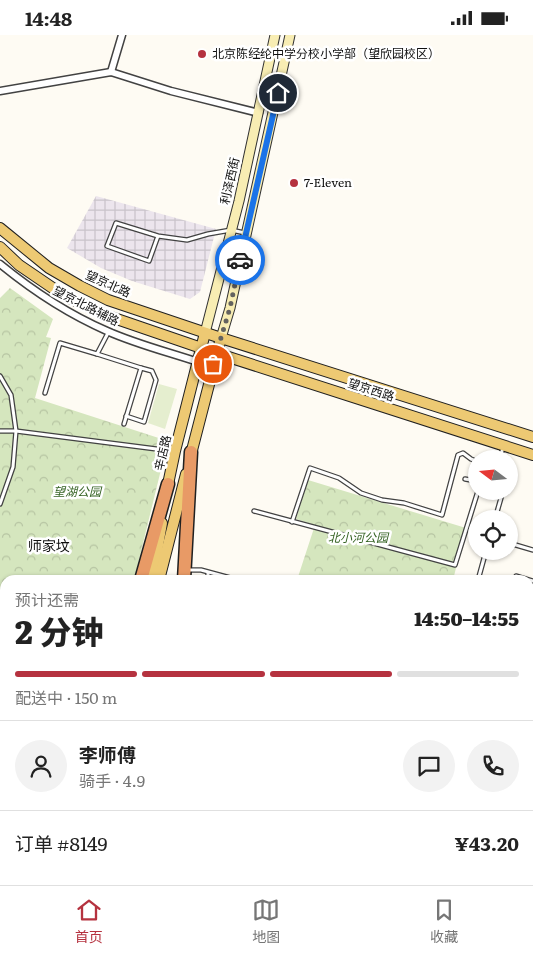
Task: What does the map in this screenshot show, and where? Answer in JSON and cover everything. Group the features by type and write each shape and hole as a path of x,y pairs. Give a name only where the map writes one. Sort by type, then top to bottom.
{"highway":[{"path":"184,575 192,452"},
{"path":"142,575 168,484"}],"main road":[{"name":"望京北路","path":"0,228 50,268 96,294 122,305 220,337"},
{"path":"0,247 34,275 79,304 108,317 202,348"},
{"name":"辛店路","path":"153,575 175,451 206,333"},
{"path":"161,575 220,337"},
{"name":"望京西路","path":"220,337 533,437"},
{"name":"望京西路","path":"202,348 533,455"}],"street":[{"path":"111,72 122,35"},
{"name":"利泽西街","path":"206,333 276,35"},
{"path":"220,337 230,308 290,35"},
{"path":"0,91 111,72 171,91 259,113"},
{"name":"望京北路辅路","path":"0,264 27,286 61,308 109,332 198,362"}],"lane":[{"path":"158,236 148,261 107,246 116,223 158,236 187,240 231,230 246,233"},
{"path":"97,355 109,332"},
{"path":"46,393 60,343 152,371 156,380 144,422 126,417"},
{"path":"124,424 141,367"},
{"path":"0,376 11,395 16,431 13,467 0,504"},
{"path":"0,431 16,431 175,451"},
{"path":"502,450 503,446"},
{"path":"292,521 310,468 338,478 362,493 375,498 404,503 442,515 458,455 464,453 468,456"},
{"path":"254,511 455,565 475,500"},
{"path":"518,546 533,550"},
{"path":"479,575 484,560"},
{"path":"184,575 201,570 217,575"}],"shaded area":[{"path":"96,196 216,229 200,292 190,299 132,281 101,268 67,248"}],"green space":[{"name":"望湖公园","path":"10,288 53,319 46,337 51,338 35,398 168,441 135,575 0,575 0,298"},
{"path":"159,384 177,389 165,429 148,423"},
{"name":"北小河公园","path":"308,480 466,528 454,575 299,575 315,525 296,519"}],"way so far":[{"path":"213,364 230,308 240,260"}],"place":[{"name":"北京陈经纶中学分校小学部（望欣园校区）","path":"202,54"},
{"name":"7-Eleven","path":"294,183"}],"district":[{"name":"师家坟","path":"49,546"}],"route":[{"path":"240,260 278,93"}]}
